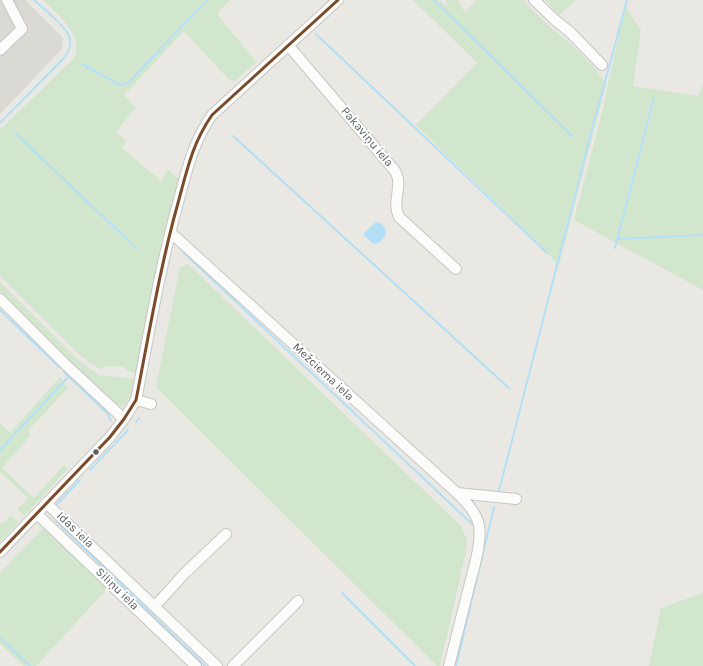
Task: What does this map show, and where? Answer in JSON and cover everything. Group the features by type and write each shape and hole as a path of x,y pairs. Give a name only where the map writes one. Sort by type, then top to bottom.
{"street":[{"path":"0,50 22,29 7,0"},
{"path":"0,552 110,437 136,400 170,232 190,159 201,131 212,115 338,0"},
{"path":"534,0 570,32 602,64"},
{"name":"Pakaviņu iela","path":"288,45 398,175 395,204 399,217 456,269"},
{"name":"Mežciema iela","path":"170,232 457,493 475,514 479,526 475,561 449,666"},
{"path":"0,299 124,419"},
{"path":"136,400 151,404"},
{"path":"457,493 516,499"},
{"name":"Idas iela","path":"46,503 217,666"},
{"name":"Siliņu iela","path":"37,514 196,666"},
{"path":"155,606 186,572 226,534"},
{"path":"233,666 298,601"}],"shaded area":[{"path":"0,0 25,0 63,38 62,49 0,114"}],"green space":[{"path":"43,0 230,0 217,14 256,62 234,82 228,79 184,31 124,95 136,107 116,132 126,141 122,148 161,181 168,170 179,179 158,266 137,373 127,371 124,367 107,366 101,370 82,357 0,276 0,130 73,59 76,51 76,43 68,26"},
{"path":"413,0 439,0 447,7 446,0 458,0 465,12 477,0 523,0 550,27 589,61 606,85 559,265 416,125 477,63"},
{"path":"545,0 576,0 559,15"},
{"path":"625,5 641,30 633,86 698,96 703,85 703,290 574,220 602,113"},
{"path":"188,264 461,526 467,540 465,556 440,666 437,666 156,387 180,267"},
{"path":"0,282 78,360 99,375 135,379 132,394 125,405 119,406 112,402 0,292"},
{"path":"60,377 68,388 28,431 31,435 2,468 34,498 64,465 68,469 24,516 17,509 28,498 0,472 0,423 10,433"},
{"path":"11,515 18,522 0,542 0,523 2,524"},
{"path":"43,528 108,588 36,666 24,666 0,644 0,573"},
{"path":"703,593 703,666 649,666 661,608"}],"water":[{"path":"376,222 381,223 385,228 386,235 380,242 374,244 365,237 364,233"}],"waterway":[{"path":"0,123 65,57 70,47 70,39 67,32 34,0"},
{"path":"82,64 120,85 128,83 207,0"},
{"path":"434,0 573,137"},
{"path":"499,491 589,141 627,0"},
{"path":"316,34 547,253"},
{"path":"615,248 654,98"},
{"path":"15,133 136,248"},
{"path":"233,136 510,389"},
{"path":"617,239 703,235"},
{"path":"183,252 472,524"},
{"path":"0,310 59,367"},
{"path":"64,372 108,414 111,421"},
{"path":"0,450 69,376"},
{"path":"136,422 139,418"},
{"path":"90,470 128,430"},
{"path":"57,504 80,480"},
{"path":"456,666 494,507"},
{"path":"56,521 205,666"},
{"path":"342,593 415,666"},
{"path":"0,638 30,666"}],"transit line":[{"path":"0,552 110,437 136,400 155,301 184,179 195,147 205,126 212,115 338,0"}]}
